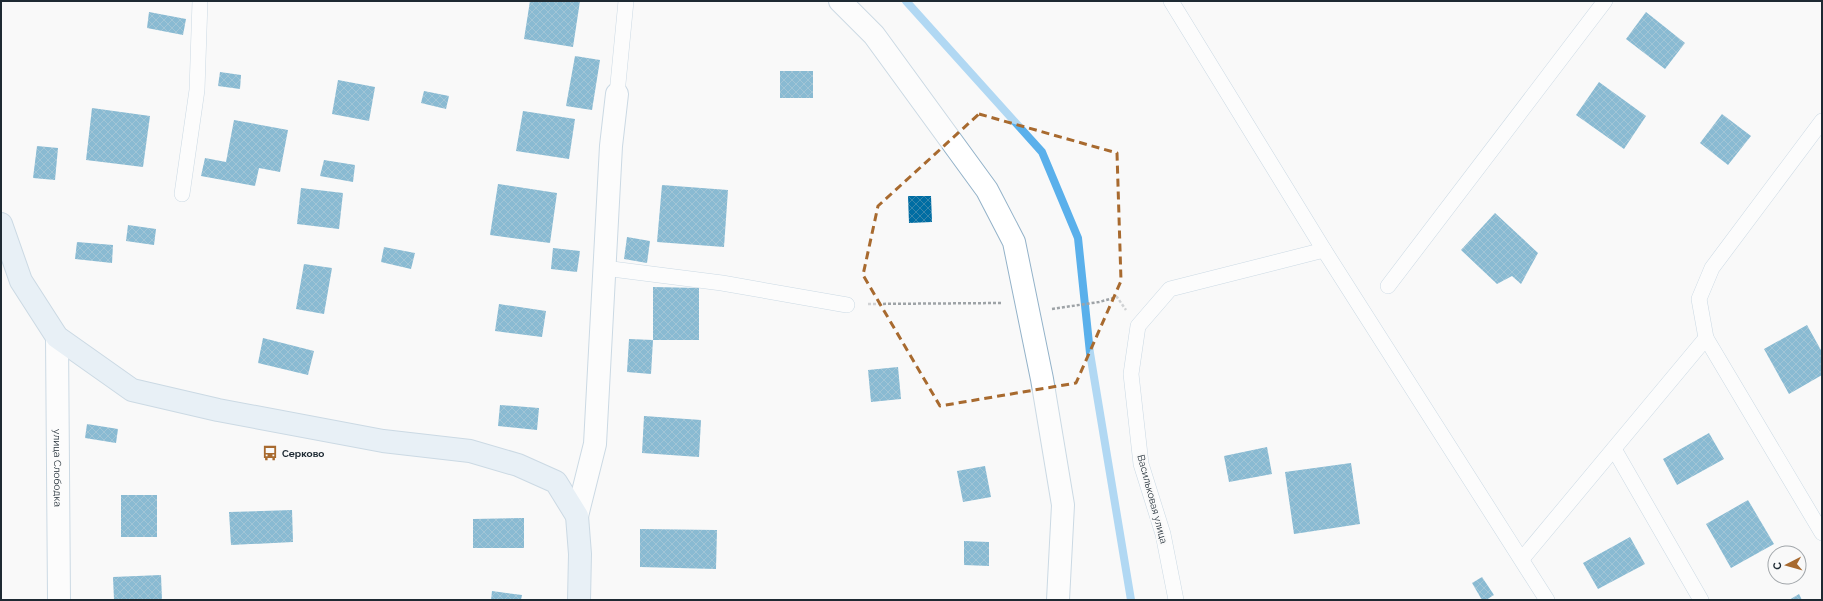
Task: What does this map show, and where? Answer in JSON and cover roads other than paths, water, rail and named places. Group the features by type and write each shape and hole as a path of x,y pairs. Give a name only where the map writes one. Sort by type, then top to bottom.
{"main road":[{"path":"1,224 21,281 57,337 132,390 218,410 383,441 470,451 518,465 556,482 577,516 580,554 579,600"}],"street":[{"path":"840,1 874,35 987,190 1014,242 1042,379 1063,505 1058,600"},
{"path":"577,516 595,444 611,146 617,94"},
{"name":"улица Слободка","path":"57,337 59,600"}],"lane":[{"path":"182,194 197,90 200,1"},
{"path":"617,94 626,1"},
{"path":"1171,1 1324,250 1547,600"},
{"path":"1388,286 1605,1"},
{"path":"1822,121 1712,268 1699,299 1706,338 1822,533"},
{"name":"Васильковая улица","path":"1176,600 1163,534 1141,464 1131,374 1138,326 1170,289 1324,250"},
{"path":"604,268 722,284 847,305"},
{"path":"1522,559 1706,338"},
{"path":"1614,449 1701,600"}],"waterway":[{"path":"906,1 1042,152 1078,238 1090,353 1131,600"}],"place":[{"name":"Серково","path":"270,453"}]}
